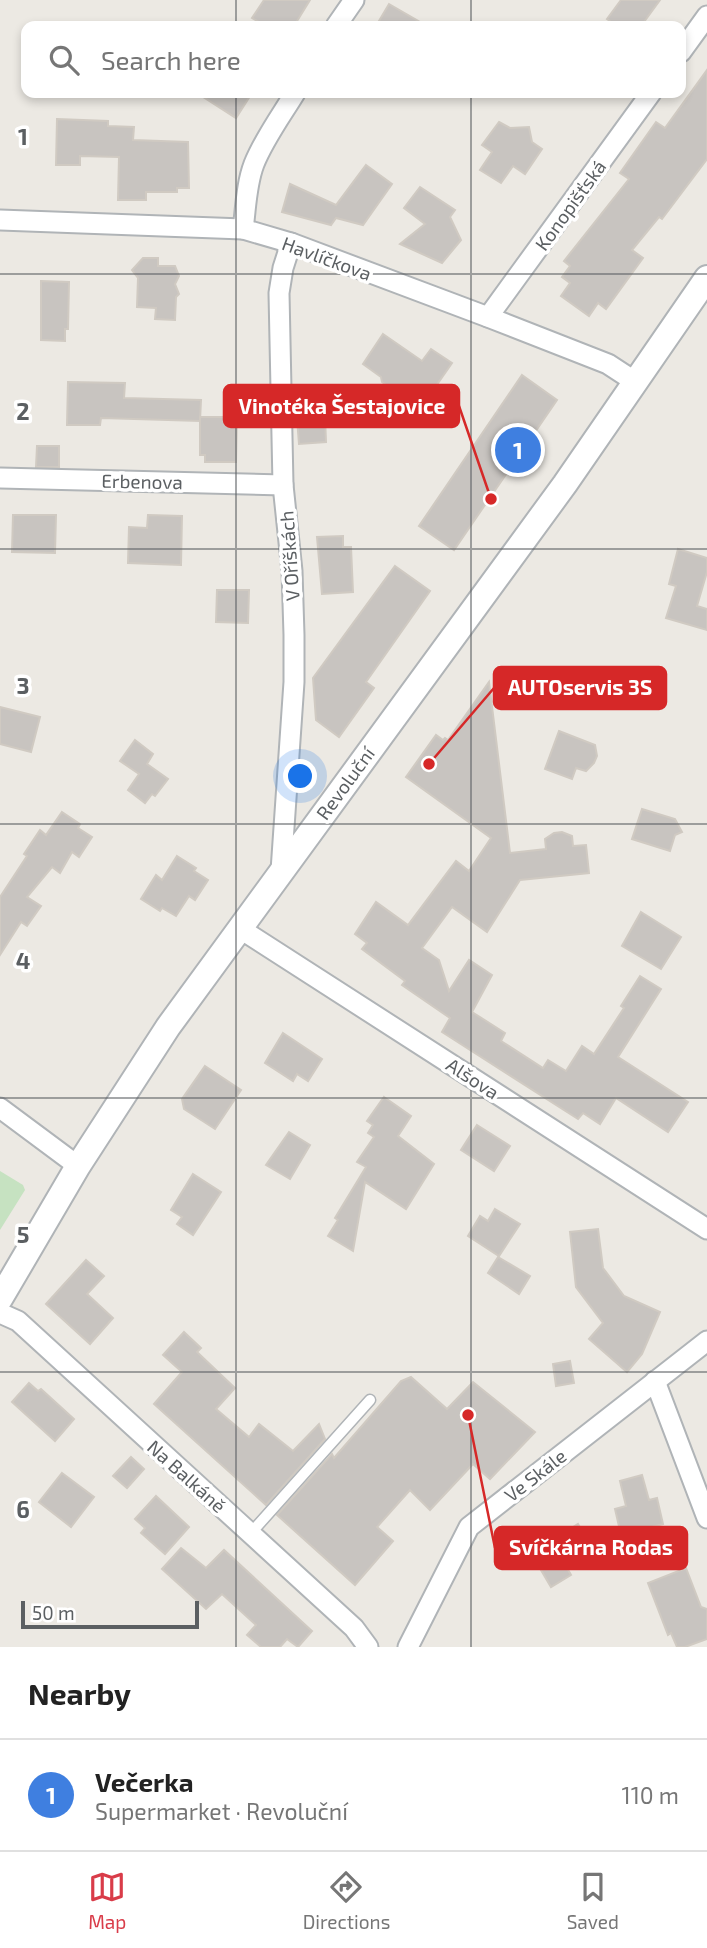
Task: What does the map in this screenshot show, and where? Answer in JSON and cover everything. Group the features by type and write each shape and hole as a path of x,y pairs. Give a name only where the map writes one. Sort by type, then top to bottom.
{"street":[{"path":"339,21 354,0"},
{"path":"686,45 707,16"},
{"path":"243,229 253,166 292,98"},
{"name":"Konopišťská","path":"488,317 647,98"},
{"name":"Havlíčkova","path":"0,220 243,229 291,243 488,317 608,364 634,381"},
{"name":"V Oříškách","path":"281,871 294,682 294,635 292,572 284,485 279,293 291,243"},
{"name":"Revoluční","path":"0,1299 78,1166 168,1027 565,484 707,278"},
{"name":"Erbenova","path":"0,478 284,485"},
{"name":"Alšova","path":"239,928 707,1229"},
{"path":"0,1108 78,1166"},
{"name":"Na Balkáně","path":"0,1313 18,1321 354,1628 368,1647"},
{"name":"Ve Skále","path":"413,1645 469,1527 707,1341"},
{"path":"655,1381 707,1518"}],"lane":[{"path":"250,1534 370,1400"}],"green space":[{"path":"0,1171 23,1185 25,1190 0,1230"}],"building":[{"path":"264,0 310,0 297,21 257,21 252,18"},
{"path":"621,0 660,0 645,21 607,19"},
{"path":"389,4 418,21 379,21"},
{"path":"707,70 707,159 662,219 659,217 632,250 643,258 606,309 598,303 589,316 561,296 570,283 562,277 570,266 564,261 629,179 620,173 656,122 665,128"},
{"path":"205,98 249,98 236,118"},
{"path":"57,119 108,121 108,126 134,127 133,140 188,142 189,188 177,188 177,192 146,192 146,200 118,200 119,157 80,156 80,165 56,165"},
{"path":"499,122 510,128 529,127 532,142 542,149 525,174 513,166 501,183 480,170 492,152 482,145"},
{"path":"366,165 392,184 363,225 336,218 331,225 282,212 290,184 336,205"},
{"path":"420,187 455,210 450,217 461,240 442,263 400,244 425,224 404,208"},
{"path":"143,258 158,258 158,266 175,266 179,276 175,284 179,294 176,297 175,320 155,319 156,308 137,307 138,278 132,270"},
{"path":"41,281 69,282 68,329 65,329 65,341 41,340"},
{"path":"383,334 422,361 431,349 452,363 422,406 394,387 389,387 382,382 381,377 363,364"},
{"path":"522,375 557,400 454,550 419,526"},
{"path":"68,382 125,383 124,398 201,400 200,421 101,418 100,425 67,425"},
{"path":"325,416 326,442 299,444 297,418"},
{"path":"200,417 237,417 236,462 205,462 205,455 200,455"},
{"path":"37,446 59,446 59,467 36,467"},
{"path":"13,515 56,515 55,553 12,552"},
{"path":"148,515 182,516 181,565 128,563 129,527 147,528"},
{"path":"343,536 343,547 351,547 353,592 322,594 317,537"},
{"path":"678,549 707,558 707,572 697,606 707,609 707,630 666,618 676,586 669,584"},
{"path":"395,566 430,591 366,682 374,688 339,737 316,720 313,678"},
{"path":"217,590 249,590 248,623 216,622"},
{"path":"489,682 510,853 546,849 545,839 554,833 562,832 572,836 573,846 586,845 589,873 520,880 487,932 452,907 422,948 439,960 449,991 469,960 492,975 472,1012 505,1033 501,1041 543,1068 548,1060 566,1071 582,1046 594,1054 624,1008 621,1006 640,976 661,989 618,1057 688,1102 668,1132 616,1098 600,1124 583,1113 578,1119 442,1032 450,1018 402,985 405,981 362,949 367,943 355,934 376,902 408,925 456,861 469,871 491,838 406,777 436,735 448,740"},
{"path":"0,707 40,717 31,752 0,744"},
{"path":"559,731 595,745 597,756 594,763 586,771 576,768 572,779 545,769"},
{"path":"135,740 153,754 147,764 168,779 155,796 152,794 145,803 128,790 139,774 120,761"},
{"path":"642,809 675,819 682,832 675,835 670,851 632,839"},
{"path":"62,812 80,824 78,828 92,837 79,857 72,852 60,873 52,867 27,897 41,906 27,926 21,922 0,955 0,897 27,856 24,854 40,830 46,835"},
{"path":"177,856 196,868 194,871 208,880 195,900 189,896 176,916 162,908 160,911 141,899 156,875 162,880"},
{"path":"641,912 681,937 661,969 622,946"},
{"path":"283,1033 322,1059 308,1081 297,1074 293,1081 265,1063"},
{"path":"205,1066 241,1090 215,1129 184,1109 182,1099"},
{"path":"384,1097 411,1116 398,1136 434,1164 406,1209 365,1182 353,1251 328,1236 338,1220 335,1218 366,1167 357,1162 374,1137 368,1133 373,1125 367,1121"},
{"path":"477,1125 510,1146 494,1171 461,1150"},
{"path":"289,1132 310,1145 290,1179 266,1165"},
{"path":"193,1174 221,1192 193,1235 177,1224 182,1217 171,1210"},
{"path":"495,1209 520,1224 499,1256 468,1236 480,1216 488,1221"},
{"path":"598,1229 603,1268 624,1296 660,1312 642,1354 627,1372 589,1339 603,1323 576,1287 570,1232"},
{"path":"498,1257 530,1276 519,1294 488,1273"},
{"path":"86,1260 104,1276 87,1294 113,1318 90,1344 46,1304"},
{"path":"184,1332 201,1348 197,1352 235,1388 216,1409 249,1437 259,1424 293,1451 319,1424 325,1439 266,1505 154,1404 182,1372 163,1355"},
{"path":"570,1361 574,1383 556,1386 553,1364"},
{"path":"411,1377 447,1409 473,1382 535,1432 490,1479 473,1464 430,1510 410,1490 377,1527 393,1541 355,1585 277,1515 332,1454 334,1458 401,1381"},
{"path":"29,1383 38,1391 41,1389 74,1419 55,1441 12,1402"},
{"path":"131,1457 144,1469 127,1488 113,1476"},
{"path":"62,1473 94,1497 71,1527 39,1502"},
{"path":"642,1475 649,1500 657,1498 663,1524 621,1535 615,1509 626,1506 620,1481"},
{"path":"156,1496 189,1527 165,1554 141,1533 145,1528 135,1519"},
{"path":"578,1524 595,1552 567,1568 571,1575 551,1587 531,1553"},
{"path":"181,1548 206,1568 224,1550 312,1631 298,1647 287,1639 280,1647 261,1647 247,1635 256,1625 222,1594 206,1609 162,1569"},
{"path":"686,1568 701,1607 707,1609 707,1639 677,1647 671,1633 668,1635 648,1583"}],"place":[{"name":"Večerka","path":"518,450"},
{"name":"Vinotéka Šestajovice","path":"491,499"},
{"name":"AUTOservis 3S","path":"429,764"},
{"name":"Svíčkárna Rodas","path":"468,1415"}]}
